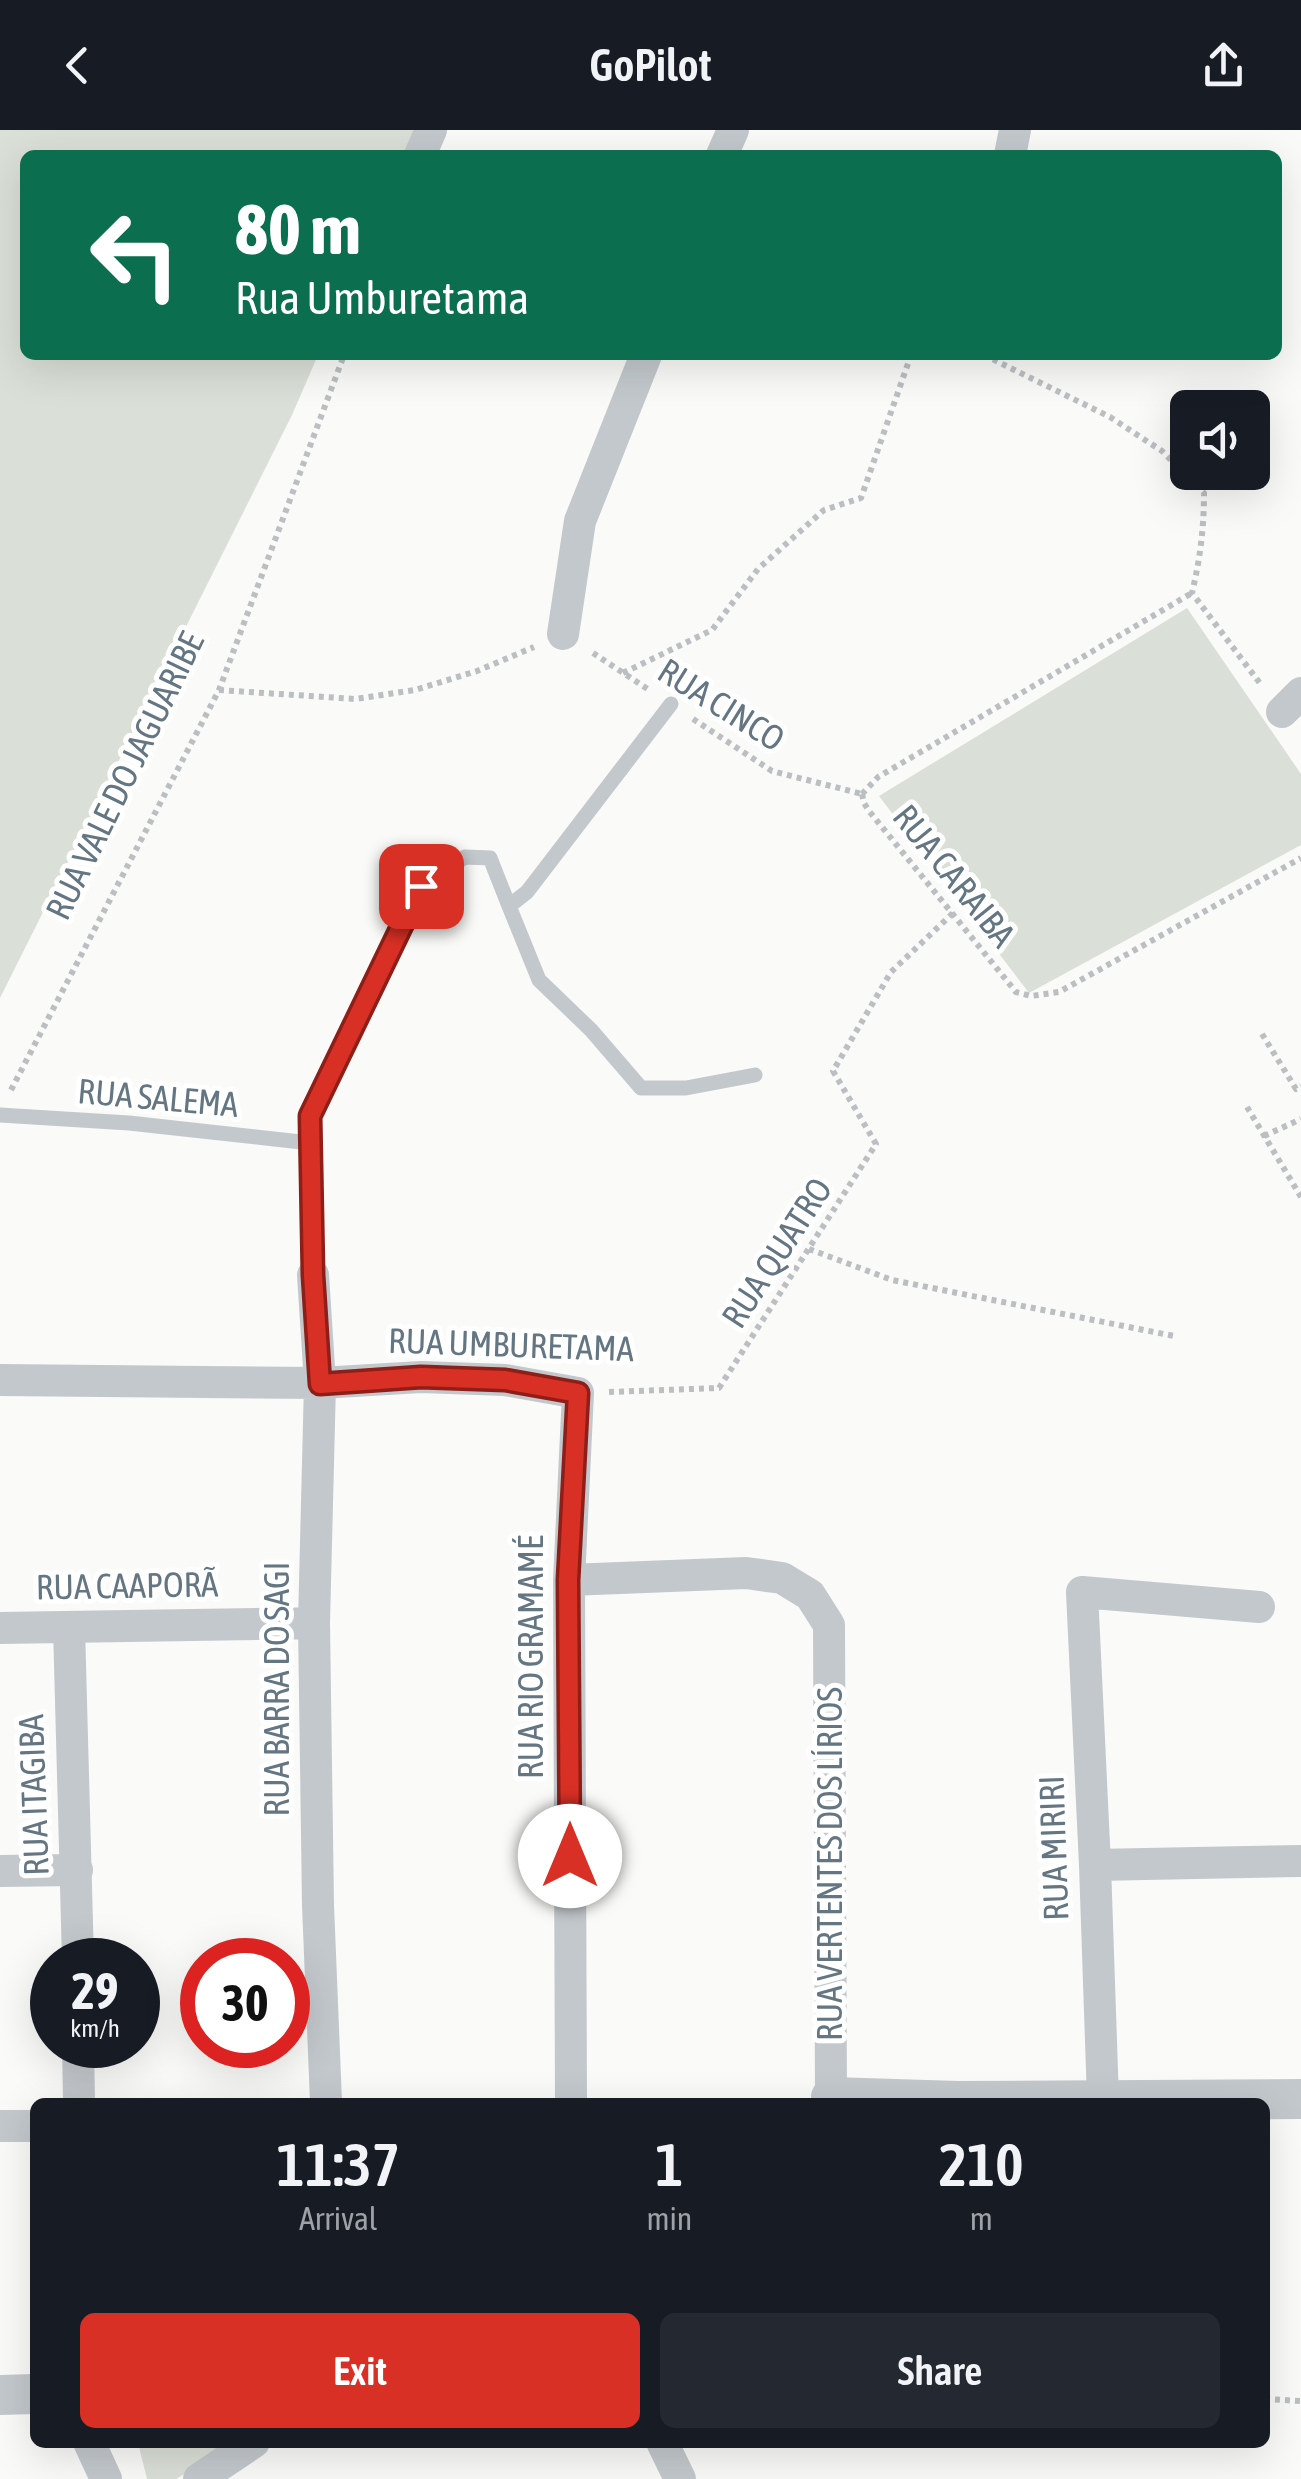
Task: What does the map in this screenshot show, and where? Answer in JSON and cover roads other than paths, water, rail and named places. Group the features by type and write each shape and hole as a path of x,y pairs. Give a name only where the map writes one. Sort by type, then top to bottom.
{"street":[{"path":"564,634 580,521 644,360"},
{"name":"RUA BARRA DO SAGI","path":"313,1275 320,1384 314,1623 318,1905 326,2098"},
{"name":"RUA UMBURETAMA","path":"0,1380 320,1384 438,1377 505,1380 578,1393"},
{"name":"RUA RIO GRAMAMÉ","path":"571,2098 568,1580 578,1393"},
{"name":"RUA VERTENTES DOS LÍRIOS","path":"568,1580 746,1572 782,1578 810,1595 829,1625 832,2098"},
{"name":"RUA MIRIRI","path":"1103,2098 1082,1592 1259,1607"},
{"name":"RUA CAAPORÃ","path":"0,1628 314,1623"},
{"name":"RUA ITAGIBA","path":"70,1627 78,1938"},
{"path":"1095,1865 1301,1861"},
{"path":"0,1872 77,1870"},
{"path":"78,2068 79,2098"},
{"path":"1270,2099 1301,2099"},
{"path":"0,2126 30,2126"},
{"path":"0,2395 30,2394"},
{"path":"92,2448 106,2479"},
{"path":"199,2479 245,2448"},
{"path":"665,2448 680,2479"}],"lane":[{"path":"509,906 527,892 672,704"},
{"path":"313,1275 310,1116 421,886 465,857 490,858 539,980 591,1030 641,1088 686,1088 755,1074"},
{"name":"RUA SALEMA","path":"0,1116 129,1123 310,1143"}]}
